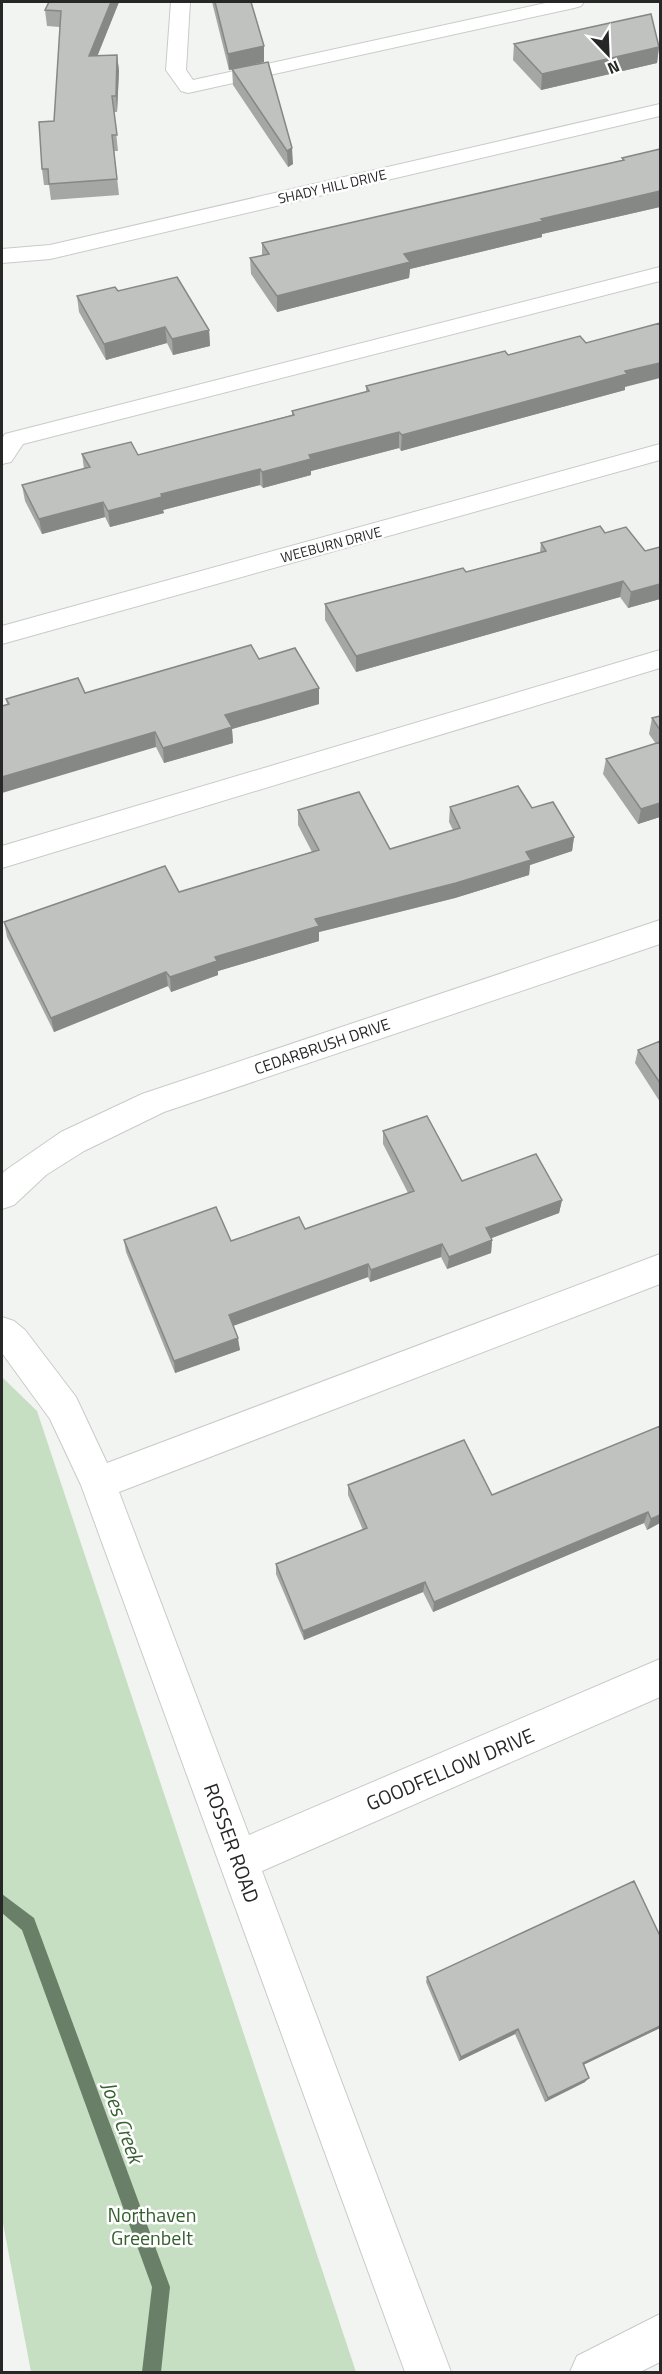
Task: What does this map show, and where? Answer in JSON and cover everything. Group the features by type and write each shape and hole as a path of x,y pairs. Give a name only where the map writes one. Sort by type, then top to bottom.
{"street":[{"path":"180,2 176,70 188,87 574,2"},
{"name":"SHADY HILL DRIVE","path":"2,256 51,252 660,110"},
{"path":"2,456 14,439 660,274"},
{"name":"WEEBURN DRIVE","path":"2,635 660,452"},
{"path":"2,857 660,659"},
{"name":"CEDARBRUSH DRIVE","path":"2,1195 36,1163 93,1130 153,1103 660,932"},
{"path":"98,1483 660,1269"},
{"name":"ROSSER ROAD","path":"2,1332 13,1341 63,1408 98,1483 428,2373"},
{"name":"GOODFELLOW DRIVE","path":"239,1860 660,1678"},
{"path":"593,2373 660,2337"}],"green space":[{"name":"Northaven Greenbelt","path":"2,1377 37,1411 356,2372 31,2372 2,2218"}],"building":[{"path":"49,2 111,2 89,56 117,55 116,96 112,96 117,135 112,135 117,179 49,184 48,169 42,169 39,122 54,121 61,11 45,10"},
{"path":"215,2 251,2 264,46 228,54"},
{"path":"651,14 659,47 542,74 514,44"},
{"path":"268,62 292,148 287,151 232,69"},
{"path":"660,149 660,191 404,254 410,262 277,296 250,258 269,254 262,243 624,160 622,158"},
{"path":"177,277 209,330 172,339 165,327 104,344 77,296 115,287 118,291"},
{"path":"660,323 660,363 402,435 399,432 309,455 311,459 262,472 260,469 161,494 162,497 108,511 103,502 39,519 22,485 90,467 82,454 131,442 138,455 294,415 292,411 369,391 366,386 505,351 508,355 580,336 586,343"},
{"path":"600,526 605,533 626,527 645,551 660,547 660,584 631,592 623,581 356,656 325,604 463,568 466,572 546,551 541,543"},
{"path":"251,645 259,659 295,648 319,688 225,715 232,727 163,748 155,732 2,777 2,706 9,704 6,699 78,678 85,693"},
{"path":"660,716 660,730 652,718"},
{"path":"660,742 660,803 641,809 606,759"},
{"path":"518,786 532,808 553,802 574,837 526,852 531,860 456,883 315,919 319,926 215,957 217,961 170,977 166,972 51,1018 4,922 165,866 179,892 319,850 298,810 359,792 390,849 460,828 450,807"},
{"path":"660,1041 660,1083 638,1050"},
{"path":"427,1116 462,1181 536,1154 562,1200 486,1228 492,1240 449,1257 442,1244 371,1270 368,1264 229,1315 238,1338 174,1361 124,1240 216,1207 231,1241 299,1217 305,1229 414,1191 383,1131"},
{"path":"660,1426 660,1515 651,1519 648,1512 434,1602 425,1582 303,1631 276,1564 367,1528 348,1485 464,1440 492,1495"},
{"path":"634,1881 660,1936 660,2026 583,2063 589,2078 548,2098 518,2029 461,2057 427,1977"}],"waterway":[{"name":"Joes Creek","path":"2,1902 28,1924 161,2287 152,2372"}]}
